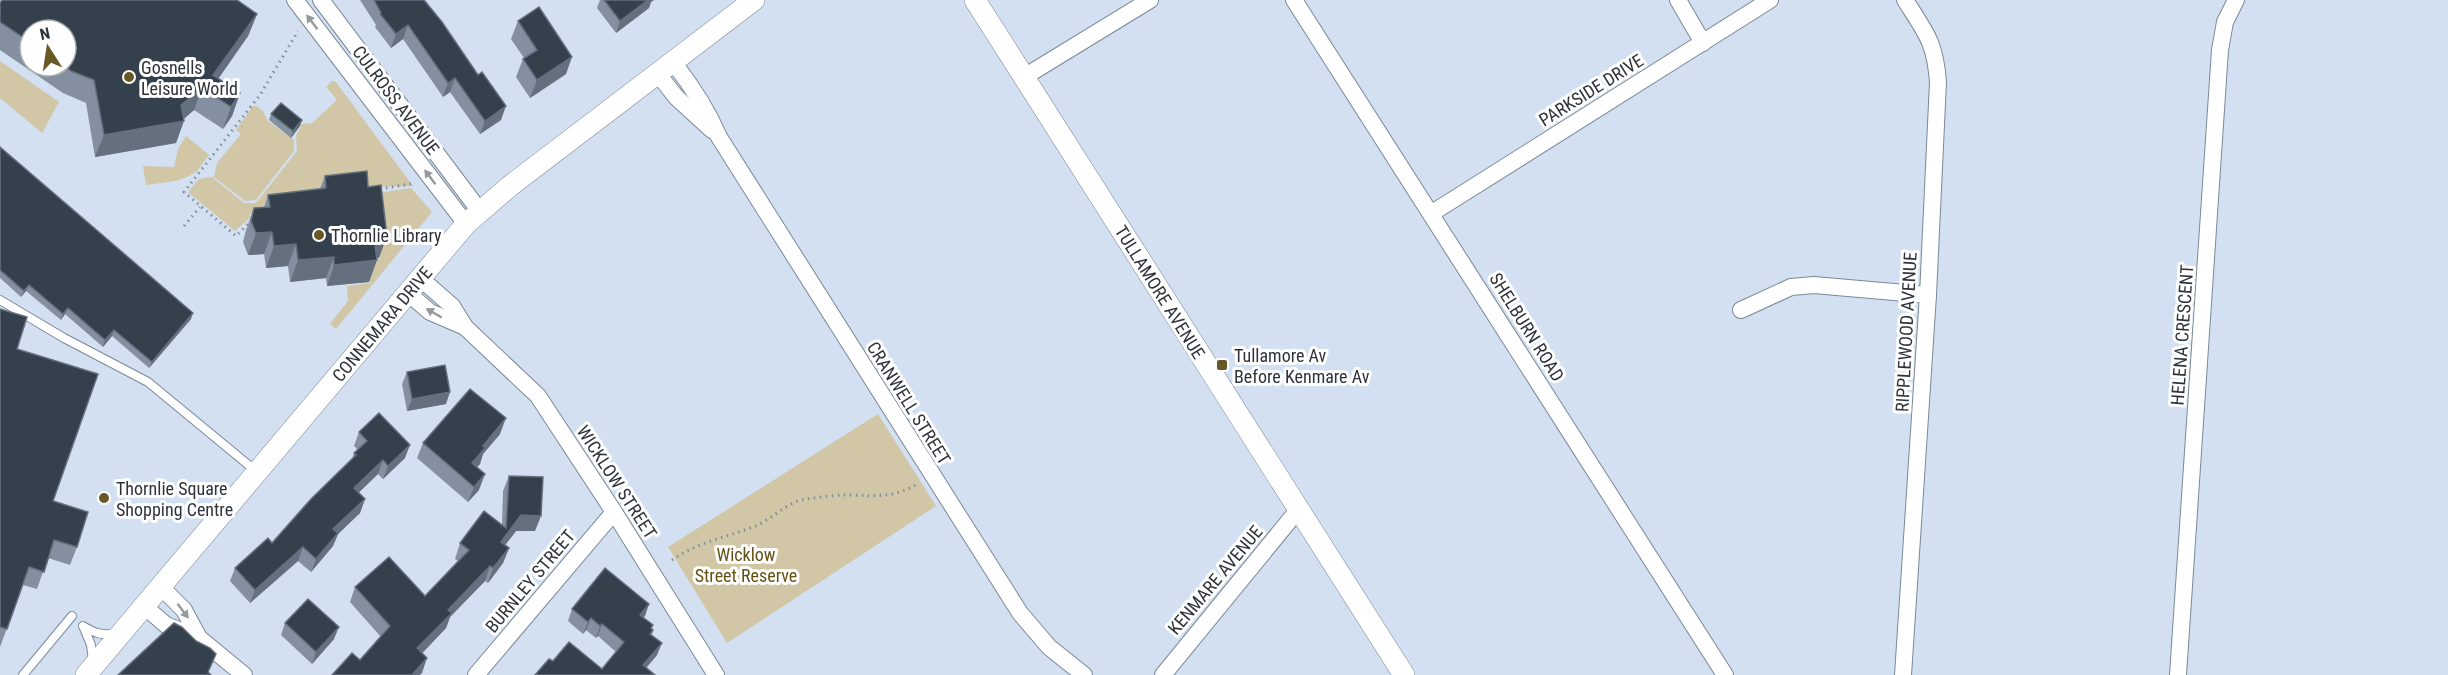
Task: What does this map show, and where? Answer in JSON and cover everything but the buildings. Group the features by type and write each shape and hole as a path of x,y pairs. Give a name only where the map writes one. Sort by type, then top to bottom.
{"street":[{"name":"CULROSS AVENUE","path":"295,0 473,217"},
{"name":"CULROSS AVENUE","path":"321,0 473,217"},
{"name":"CONNEMARA DRIVE","path":"89,671 473,217 754,0"},
{"name":"TULLAMORE AVENUE","path":"975,0 1404,675"},
{"path":"1024,77 1150,0"},
{"name":"SHELBURN ROAD","path":"1294,0 1725,675"},
{"path":"1678,0 1704,43"},
{"name":"PARKSIDE DRIVE","path":"1431,213 1770,0"},
{"name":"RIPPLEWOOD AVENUE","path":"1904,675 1928,295 1938,82 1936,58 1930,39 1905,0"},
{"name":"HELENA CRESCENT","path":"2178,675 2220,50 2225,22 2236,0"},
{"name":"CRANWELL STREET","path":"665,68 703,104 719,137 1020,613 1049,647 1084,675"},
{"path":"1741,310 1791,287 1814,285 1928,295"},
{"name":"WICKLOW STREET","path":"414,286 452,306 465,327 538,396 716,675"},
{"name":"KENMARE AVENUE","path":"1163,675 1170,663 1298,510"},
{"name":"BURNLEY STREET","path":"476,675 614,512"},
{"path":"161,587 184,610 199,638 239,674"},
{"path":"144,606 166,625 199,638"}],"lane":[{"path":"0,300 64,338 148,382 257,472"},
{"path":"23,675 72,616"},
{"path":"89,671 91,645 83,626 93,633 102,635 124,631"}],"path":[{"path":"256,216 236,236 184,192 260,95 299,30"},
{"path":"378,189 416,183"},
{"path":"184,226 200,207"},
{"path":"672,560 720,536 754,526 803,500 847,495 890,496 906,491 931,475"}],"green space":[{"path":"0,61 18,74 18,78 24,78 59,102 42,133 0,98"},
{"path":"335,81 413,186 315,188 273,210 258,209 249,215 251,217 235,231 188,192 199,179 212,177 244,203 256,203 297,151 296,136 302,124 312,123 337,100 326,87"},
{"path":"253,106 263,111 268,121 294,140 294,151 256,200 245,201 214,177 217,163 241,134 236,130"},
{"path":"186,136 209,155 197,171 176,181 146,185 143,166 174,167 178,149"},
{"path":"411,188 432,212 336,329 330,324 348,301 347,286 370,283 368,261 380,259 378,229 317,193 384,192"},
{"name":"Wicklow Street Reserve","path":"878,414 936,506 727,643 668,547"}],"place":[{"name":"Gosnells Leisure World","path":"129,77"},
{"name":"Thornlie Library","path":"319,235"},
{"name":"Tullamore Av Before Kenmare Av","path":"1222,365"},
{"name":"Thornlie Square Shopping Centre","path":"104,498"}]}
